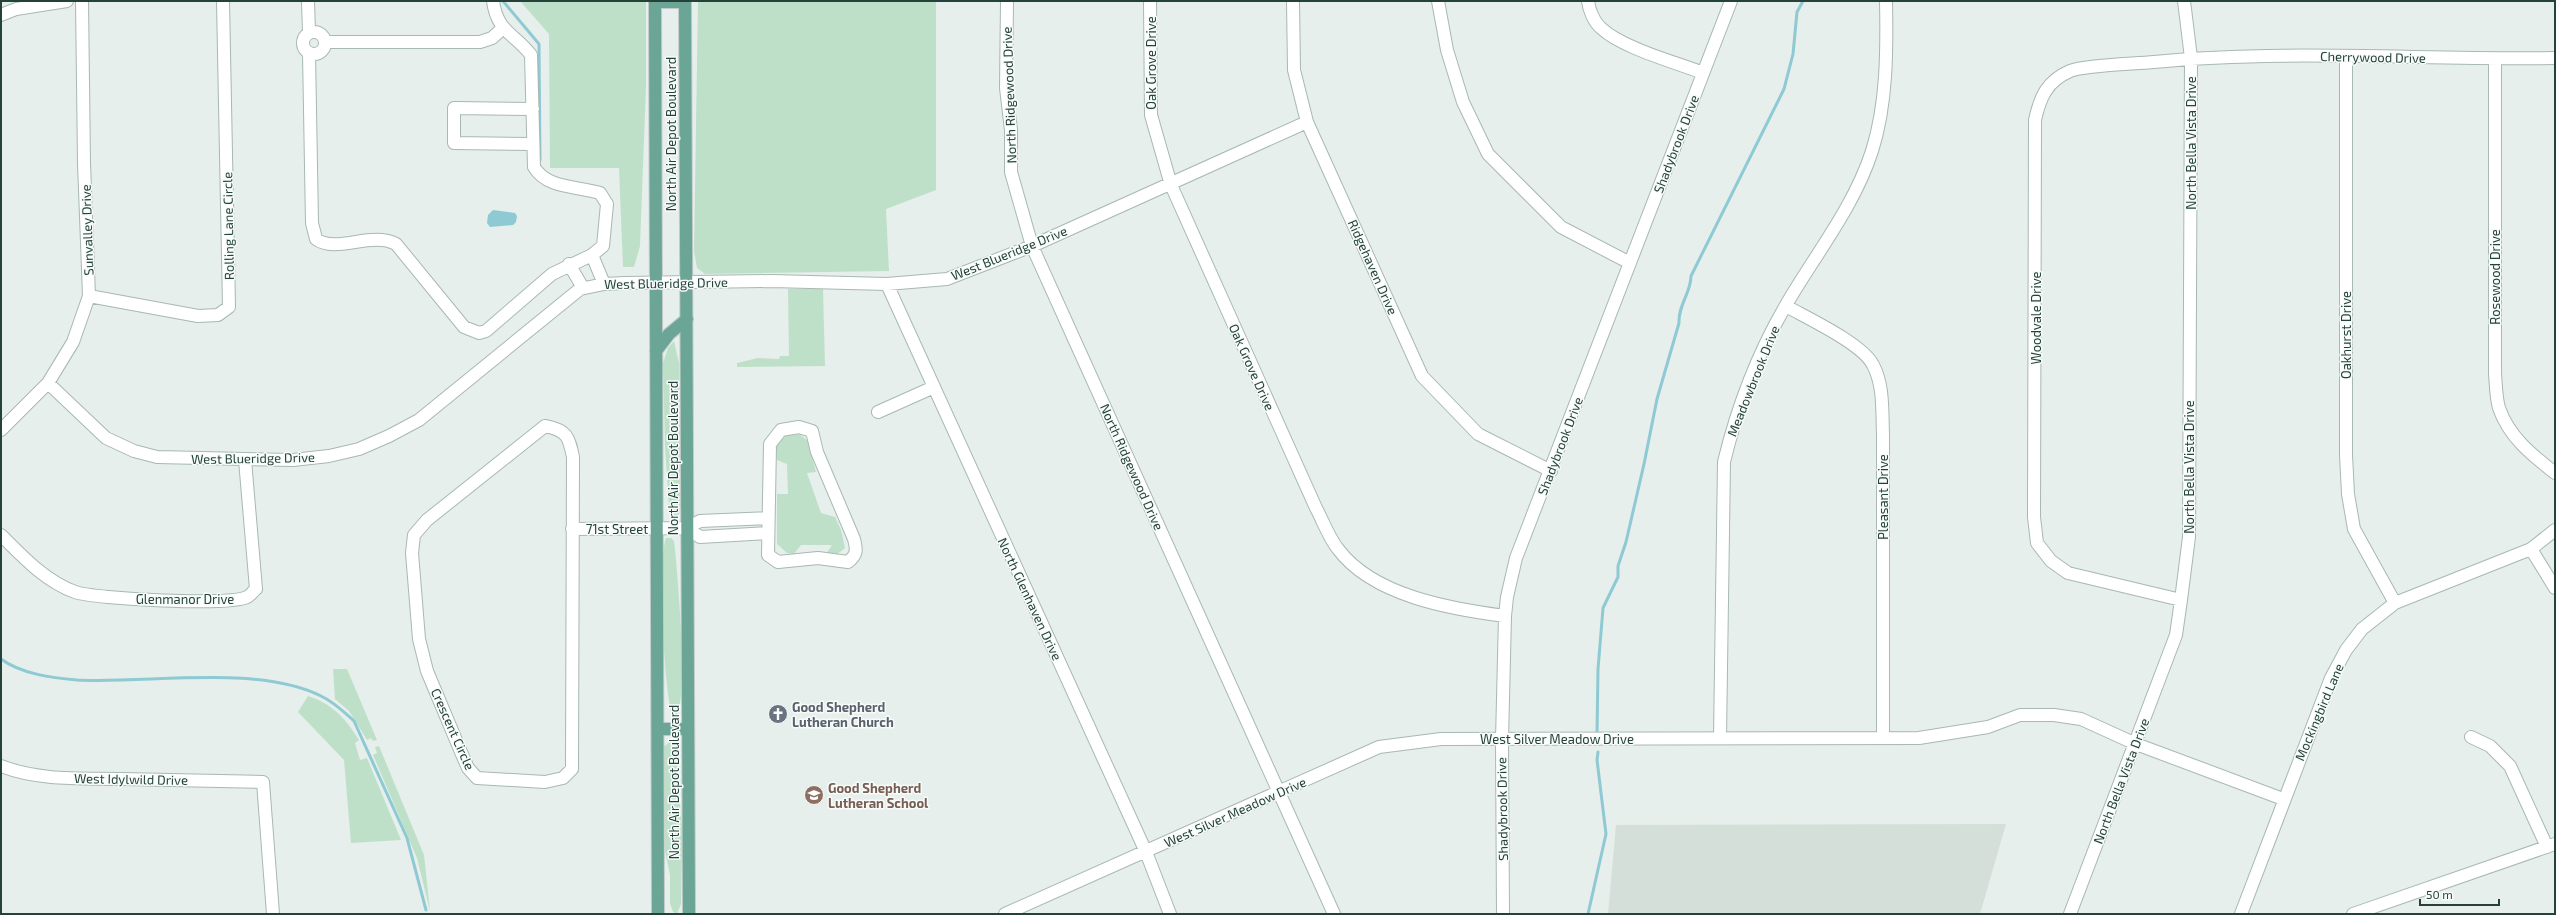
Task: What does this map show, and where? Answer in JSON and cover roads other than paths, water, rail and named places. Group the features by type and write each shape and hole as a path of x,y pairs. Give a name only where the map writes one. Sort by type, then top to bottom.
{"main road":[{"path":"655,2 685,2"},
{"name":"North Air Depot Boulevard","path":"655,2 658,914"},
{"name":"North Air Depot Boulevard","path":"685,2 689,914"},
{"path":"656,351 669,334 687,319"},
{"path":"658,729 688,729"}],"street":[{"path":"1,15 16,8 67,1"},
{"name":"Sunvalley Drive","path":"1,430 48,383 72,342 89,296 84,163 82,1"},
{"name":"Rolling Lane Circle","path":"89,296 198,316 218,315 229,307 223,1"},
{"path":"308,1 309,33 302,43 304,50 309,53 321,52 325,42"},
{"path":"309,53 312,223 316,240 319,242 335,244 380,238 396,244 464,327 479,332 486,331 552,274 569,264 592,255 603,246 607,204 600,193 586,188 553,183 539,176 534,167 532,144 533,109 531,55 523,44 502,29 497,18 493,1"},
{"name":"North Ridgewood Drive","path":"1008,1 1006,88 1011,130 1011,172 1032,246 1334,914"},
{"name":"Oak Grove Drive","path":"1150,1 1151,116 1171,185 1313,501 1337,549 1358,570 1379,583 1462,610 1505,616"},
{"name":"Ridgehaven Drive","path":"1293,1 1294,70 1308,122 1422,376 1478,434 1551,471"},
{"path":"1438,1 1447,50 1463,102 1488,154 1560,227 1630,263"},
{"path":"1588,1 1589,9 1600,28 1618,40 1703,73"},
{"name":"Shadybrook Drive","path":"1504,914 1502,740 1505,616 1507,597 1516,558 1551,471 1731,1"},
{"name":"Meadowbrook Drive","path":"1720,738 1724,462 1732,426 1764,347 1786,306 1847,205 1872,151 1882,99 1887,47 1886,1"},
{"name":"North Bella Vista Drive","path":"2070,914 2136,744 2176,635 2189,537 2191,58 2184,1"},
{"path":"325,42 480,42 492,38 502,29"},
{"path":"309,33 318,33 325,42"},
{"name":"Cherrywood Drive","path":"2191,58 2346,56 2496,59 2555,58"},
{"name":"Oakhurst Drive","path":"2346,56 2346,456 2348,494 2354,529 2395,603"},
{"name":"Woodvale Drive","path":"2181,600 2068,573 2051,561 2037,543 2034,517 2035,120 2040,98 2052,81 2071,71 2191,58"},
{"name":"Rosewood Drive","path":"2496,59 2495,374 2499,408 2508,426 2525,449 2555,473"},
{"path":"532,144 454,144 454,108 533,109"},
{"name":"West Blueridge Drive","path":"48,383 106,438 134,451 157,457 293,460 329,456 359,449 389,436 419,420 448,398 554,308 583,288 604,284 772,281 888,284 947,278 1032,246 1171,185 1308,122"},
{"path":"592,255 604,284"},
{"path":"569,264 583,288"},
{"name":"North Glenhaven Drive","path":"888,284 1146,852 1170,914"},
{"name":"Pleasant Drive","path":"1786,306 1860,348 1873,364 1881,390 1883,434 1883,738"},
{"path":"878,412 934,387"},
{"name":"Crescent Circle","path":"545,426 560,429 570,440 573,457 572,529 572,769 563,778 545,782 477,778 468,768 458,745 428,671 419,639 412,553 414,535 428,520 545,426"},
{"path":"808,428 816,439 817,452 854,539 857,548 854,557 848,562 818,558 778,562 768,555 768,533 768,518 771,497 770,444 781,430 808,428"},
{"name":"Glenmanor Drive","path":"1,535 27,562 51,580 76,592 105,598 137,600 231,601 247,597 256,589 256,569 245,460"},
{"path":"768,518 700,521 687,528 700,537 768,533"},
{"name":"71st Street","path":"572,529 687,528"},
{"name":"Mockingbird Lane","path":"2241,914 2283,799 2331,678 2346,650 2362,629 2395,603 2531,549 2555,530"},
{"path":"2531,549 2555,588"},
{"name":"West Silver Meadow Drive","path":"1006,914 1279,791 1379,748 1441,739 1919,738 1951,735 2020,716 2054,715 2080,719 2136,744 2283,799"},
{"path":"2353,914 2551,846 2510,766 2490,746 2472,737"},
{"name":"West Idylwild Drive","path":"1,766 14,771 41,776 263,782 273,914"}],"water":[{"path":"493,210 515,213 517,216 516,222 513,225 490,227 487,223 488,215"}],"waterway":[{"path":"503,1 539,44 540,160"},
{"path":"1597,733 1598,669 1603,608 1618,577 1618,566 1626,542 1657,399 1679,323 1680,310 1689,288 1691,276 1784,89 1793,54 1797,12 1803,1"},
{"path":"1,659 28,672 58,678 105,681 234,678 295,686 326,698 339,707 354,721 407,838 426,910"},
{"path":"1588,914 1606,834 1597,760 1598,752"}],"place":[{"name":"Good Shepherd Lutheran Church","path":"778,714"},
{"name":"Good Shepherd Lutheran School","path":"814,795"}]}
